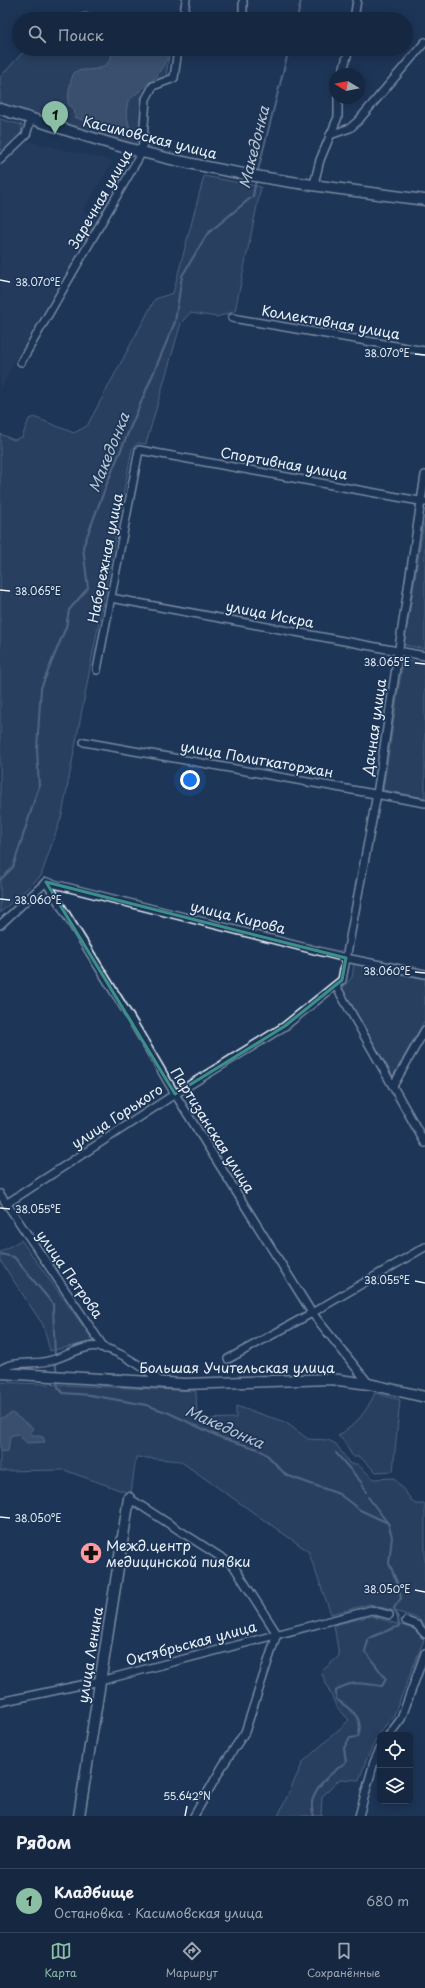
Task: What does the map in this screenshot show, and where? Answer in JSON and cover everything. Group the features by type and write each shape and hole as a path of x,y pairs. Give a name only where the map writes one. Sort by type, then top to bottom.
{"main road":[{"name":"Касимовская улица","path":"0,109 142,152 265,177 425,200"},
{"name":"Большая Учительская улица","path":"0,1373 184,1384 331,1379 369,1384 425,1397"},
{"name":"улица Ленина","path":"79,1816 129,1498"}],"street":[{"path":"184,12 186,0"},
{"path":"243,0 243,12"},
{"path":"355,12 357,0"},
{"path":"330,135 350,128 358,121 425,42"},
{"name":"Заречная улица","path":"21,362 142,152 146,99 153,86 174,78 177,56"},
{"path":"344,68 347,56"},
{"path":"314,184 320,160 338,116 338,104"},
{"path":"0,160 26,135 31,119"},
{"name":"Коллективная улица","path":"232,318 425,351"},
{"name":"Спортивная улица","path":"139,450 423,502"},
{"name":"Набережная улица","path":"97,670 139,450"},
{"name":"Дачная улица","path":"346,958 377,794 398,652 423,502 425,475"},
{"name":"улица Искра","path":"111,598 425,656"},
{"name":"улица Политкаторжан","path":"84,742 425,803"},
{"path":"0,925 46,882"},
{"name":"улица Кирова","path":"46,882 346,958 425,974"},
{"name":"Партизанская улица","path":"46,882 134,1024 175,1094 312,1313 369,1384"},
{"name":"улица Горького","path":"6,1204 175,1094 285,1026 342,980 346,958"},
{"path":"336,986 425,1143"},
{"path":"393,1086 425,1030"},
{"name":"улица Петрова","path":"0,1194 105,1349"},
{"path":"228,1359 312,1313 425,1247"},
{"path":"0,1370 4,1367 17,1364 47,1361 91,1347 105,1349 134,1361 149,1371 162,1383"},
{"path":"129,1498 233,1565 277,1634 245,1732 222,1767 194,1816"},
{"name":"Октябрьская улица","path":"0,1702 100,1681 371,1610 389,1615"},
{"path":"406,1621 417,1625 425,1634"},
{"path":"391,1732 401,1719 425,1653"},
{"path":"359,1816 377,1756"}],"highlighted area":[{"path":"46,882 346,958 342,980 285,1026 175,1094"}],"shaded area":[{"path":"20,56 169,56 166,76 153,83 141,98 139,148 0,104 0,77"},
{"path":"111,56 169,56 157,76 128,101 126,112 130,135 126,136 100,123 87,122 75,117 74,109 68,104 71,82 75,72 100,68 109,61"},
{"path":"0,119 22,125 21,135 0,154"},
{"path":"25,140 113,161 83,210 100,221 56,290 10,370 0,393 0,164"},
{"path":"204,176 261,187 235,311 217,317 190,313 181,323 146,444 138,443 132,449 62,815 41,876 0,913 0,434 14,440 22,437 29,419 34,417 74,433 87,426 155,299 173,293"},
{"path":"425,517 425,649 404,645"},
{"path":"403,660 425,664 425,798 383,790"},
{"path":"354,964 425,979 425,1020 393,1076 342,989 352,977"},
{"path":"21,1240 94,1341 50,1351 43,1325 0,1260 0,1252"},
{"path":"0,1382 196,1391 197,1419 236,1418 236,1406 285,1422 308,1439 328,1440 336,1444 350,1464 357,1464 374,1479 394,1478 415,1504 425,1504 425,1626 418,1618 370,1604 331,1614 308,1551 180,1461 136,1457 131,1494 64,1470 0,1471"},
{"path":"375,1393 400,1400 393,1471 376,1472 360,1457 353,1457 343,1440 338,1436 360,1418 368,1407"},
{"path":"12,1413 33,1428 30,1434 43,1437 45,1442 27,1443 17,1434 10,1436 8,1452 0,1451 0,1419"},
{"path":"371,1616 414,1629 424,1640 394,1715 380,1732 377,1732 377,1738 367,1758 359,1780 340,1779 322,1797 321,1815 323,1816 278,1816 303,1762 349,1720 336,1706 321,1672 339,1656 334,1625"}],"waterway":[{"name":"Македонка","path":"298,12 301,0"},
{"name":"Македонка","path":"257,174 287,56"},
{"name":"Македонка","path":"0,880 13,867 39,786 37,749 41,688 66,627 69,610 88,588 83,547 109,478 175,322 182,276 207,234 253,196 256,180"},
{"name":"Македонка","path":"0,1254 14,1257 53,1304 55,1357"},
{"name":"Македонка","path":"55,1362 57,1373"},
{"name":"Македонка","path":"57,1380 58,1387 63,1393 90,1395 146,1405 169,1413 222,1438 258,1449 267,1455 286,1475 339,1494 360,1510 388,1523 392,1537 389,1563 398,1585 401,1598 394,1608 399,1626 369,1638 365,1651 386,1679 382,1686 358,1683 341,1687 336,1691 336,1699 355,1715 360,1724 360,1730 358,1737 350,1738 344,1748 346,1762 326,1778 316,1792 312,1808 314,1816"},
{"path":"336,1453 362,1483 366,1492"},
{"path":"368,1497 387,1522"}],"place":[{"name":"Кладбище","path":"55,134"},
{"name":"Межд.центр медицинской пиявки","path":"91,1553"}]}
